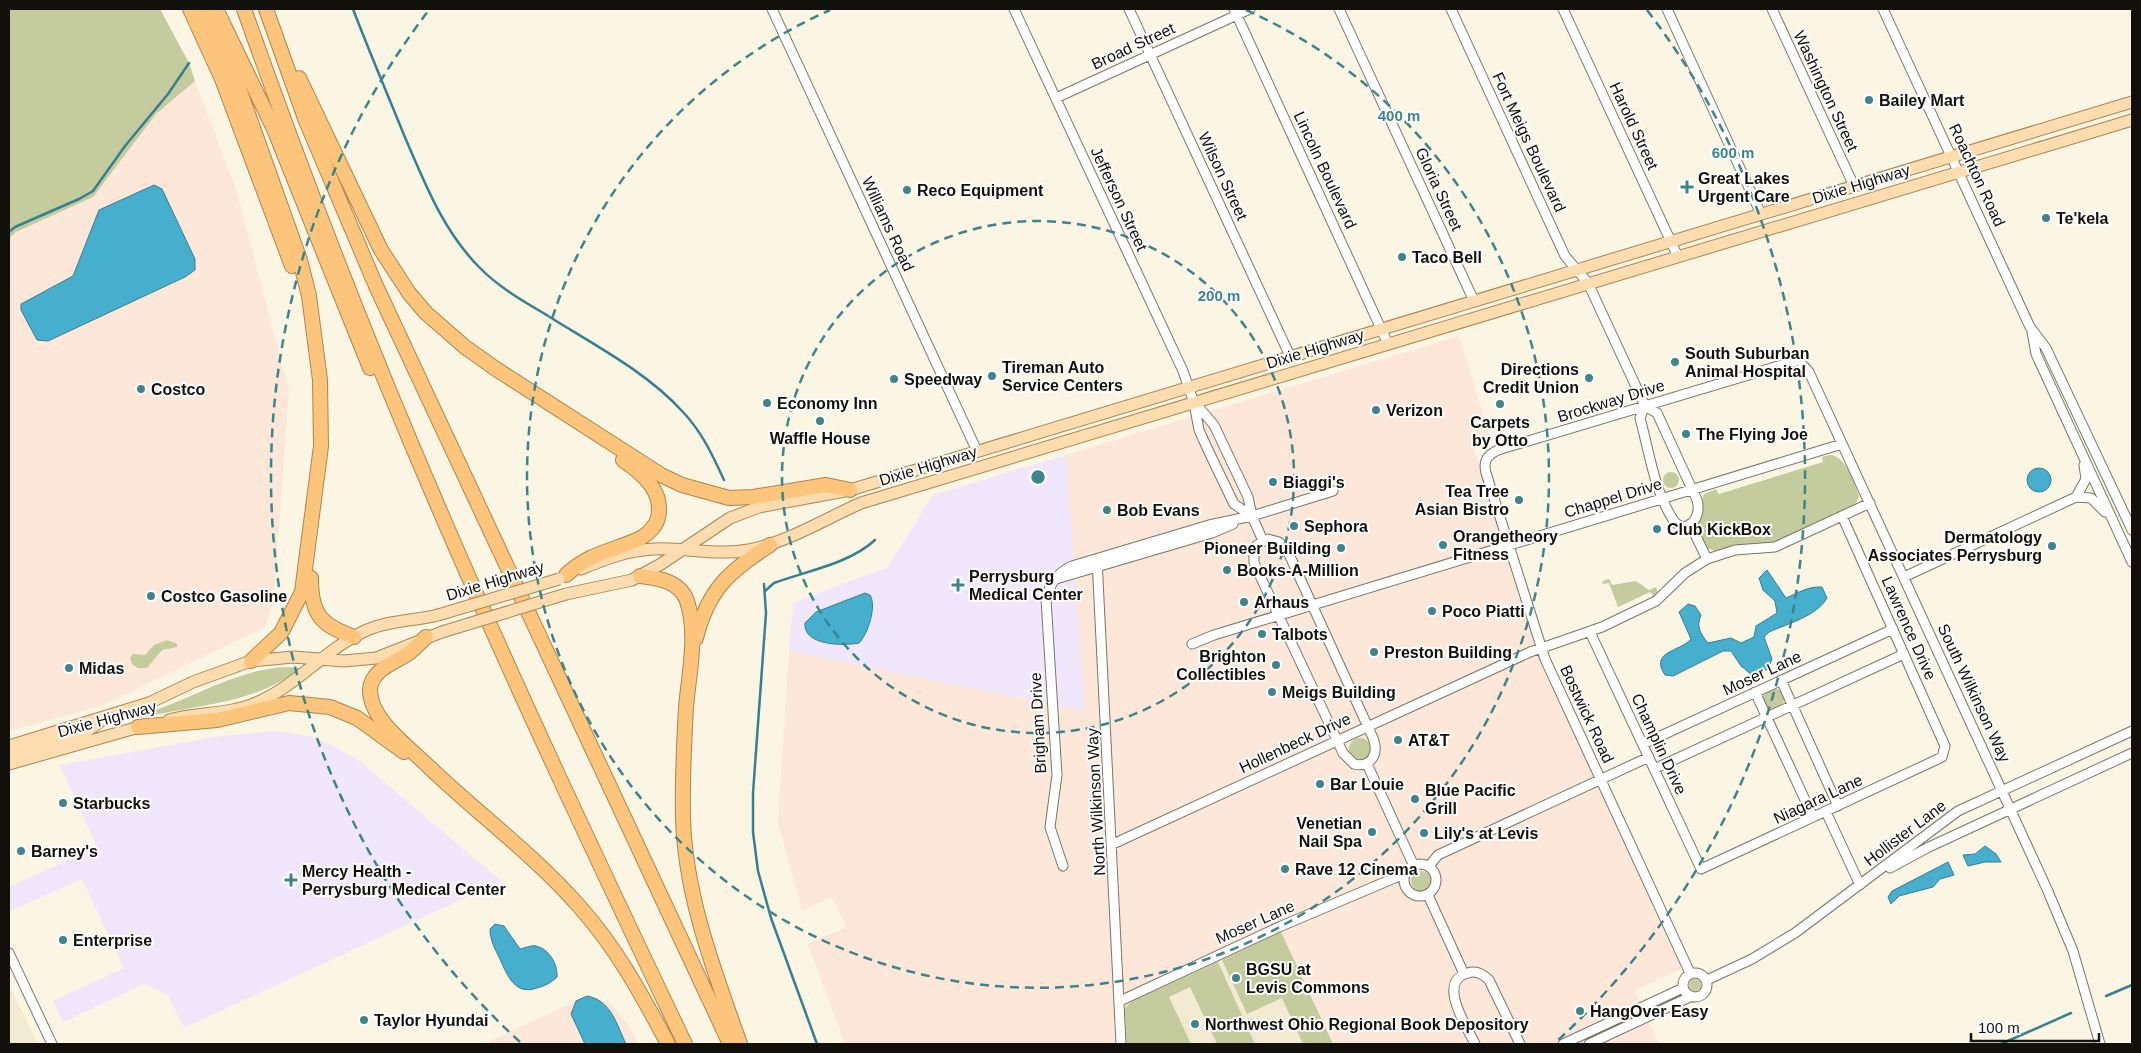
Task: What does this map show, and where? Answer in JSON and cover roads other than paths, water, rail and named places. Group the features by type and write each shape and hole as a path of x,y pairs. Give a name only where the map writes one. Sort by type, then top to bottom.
{"highway":[{"path":"190,9 222,79 310,309"},
{"path":"205,9 233,72 300,260 310,309 319,371 322,424 314,507 302,592 281,633 251,661"},
{"path":"216,9 274,129 336,286 398,434 494,634 685,1044"},
{"path":"244,9 310,189 376,359 494,634"},
{"path":"266,9 381,250 409,293 426,313 508,383 633,468 644,477 658,497 660,509 657,522 642,538 594,555 562,577"},
{"path":"266,9 306,121 376,286 730,1044"},
{"path":"465,347 661,475 682,485 729,498 753,498 826,485 850,490"},
{"path":"314,507 311,592 314,609 324,623 354,637"},
{"path":"691,656 701,617 726,576 740,564 770,545"},
{"path":"640,576 658,578 670,582 686,598 691,628 691,656 683,777 684,842 688,874 705,942 740,1044"},
{"path":"426,638 408,654 378,672 370,687 371,704 388,727 448,785 536,863 578,904 598,928 631,976 668,1044"},
{"path":"138,728 217,720 289,703 330,707 357,718 448,785"}],"main road":[{"name":"Dixie Highway","path":"9,746 149,703 193,682 251,661 293,657 344,661 376,658 442,632 566,594 619,585 640,576 730,518 759,507 850,490 2132,102"},
{"name":"Dixie Highway","path":"9,764 183,716 223,712 256,703 277,692 354,637 384,625 438,615 562,577 613,556 654,549 731,551 770,545 861,503 2132,120"},
{"path":"9,755 87,731 109,715"}],"street":[{"name":"Williams Road","path":"772,9 977,451"},
{"name":"Jefferson Street","path":"1014,9 1183,372 1194,403"},
{"name":"Wilson Street","path":"1129,9 1290,356"},
{"name":"Broad Street","path":"1056,98 1150,55 1235,12 1250,9"},
{"name":"Gloria Street","path":"1339,9 1474,301"},
{"name":"Fort Meigs Boulevard","path":"1452,9 1565,256 1588,283 1645,406"},
{"name":"Harold Street","path":"1563,9 1678,257"},
{"path":"1667,9 1761,214"},
{"name":"Washington Street","path":"1772,9 1854,186"},
{"name":"Roachton Road","path":"1882,9 2030,327 2036,354 2132,562"},
{"name":"Lincoln Boulevard","path":"1235,12 1388,344"},
{"name":"Roachton Road","path":"2030,327 2046,348 2132,530"},
{"name":"Brockway Drive","path":"1487,456 1498,450 1788,362 1801,363"},
{"name":"South Wilkinson Way","path":"1801,363 1809,372 1870,503 2068,938 2100,1044"},
{"path":"1194,403 1199,430 1234,504 1252,516"},
{"path":"1194,403 1214,425 1248,497 1252,516 1262,541"},
{"path":"1645,406 1657,413 1692,490 1699,512 1696,519 1690,524 1682,525 1675,522 1663,499 1640,418 1645,406"},
{"name":"Chappel Drive","path":"1192,644 1278,615 1842,444"},
{"path":"2076,497 2086,479 2083,455"},
{"name":"Bostwick Road","path":"1487,456 1485,463 1486,473 1541,648 1690,973"},
{"name":"Brigham Drive","path":"1063,866 1050,827 1057,775 1046,599 1050,585 1067,568 1097,563 1209,525 1252,516 1333,491"},
{"path":"1904,577 2076,497 2084,496 2098,502 2115,524"},
{"name":"Hollenbeck Drive","path":"1113,844 1541,648 1590,632 1656,601 1685,573 1707,559 1735,550 1774,547 1870,503"},
{"name":"Lawrence Drive","path":"1842,516 1943,740 1944,752"},
{"path":"1690,524 1707,559"},
{"path":"1274,539 1284,546 1313,605 1368,726 1376,750 1368,764 1360,766 1348,760 1337,741 1254,564 1255,549 1262,541 1274,539"},
{"name":"North Wilkinson Way","path":"1097,563 1113,844 1121,1044"},
{"name":"Moser Lane","path":"1643,744 1893,629"},
{"name":"Champlin Drive","path":"1590,632 1701,868"},
{"path":"1654,769 1904,654"},
{"path":"1781,680 1838,806"},
{"path":"1756,692 1813,817"},
{"name":"Hollister Lane","path":"1589,1044 1692,996 1700,996 1706,991 1706,980 1782,942 1860,886 1947,818 2132,731"},
{"name":"Niagara Lane","path":"1701,868 1936,760 1944,752"},
{"name":"Hollister Lane","path":"1860,886 1929,847 2132,753"},
{"path":"1429,866 1438,855 1649,757"},
{"path":"1368,764 1414,864"},
{"path":"1826,812 1860,886"},
{"path":"1420,863 1429,866 1436,876 1436,883 1428,895 1417,896 1408,891 1404,874 1414,864 1420,863"},
{"name":"Moser Lane","path":"1120,1001 1279,927 1404,874"},
{"path":"1428,895 1464,974"},
{"path":"9,953 52,1044"},
{"path":"1475,1044 1453,994 1454,984 1464,974 1477,972 1489,980 1520,1044"},
{"path":"1684,988 1685,978 1690,973 1698,973 1706,980"},
{"path":"1684,988 1692,996"},
{"path":"1563,1044 1684,988"}],"water":[{"path":"154,185 162,189 195,259 195,270 185,277 48,341 37,340 21,310 21,304 73,276 99,210"},
{"path":"2039,468 2048,471 2051,480 2048,489 2039,492 2030,489 2027,480 2030,471"},
{"path":"1767,570 1786,598 1803,590 1822,587 1827,598 1809,615 1769,632 1764,637 1772,659 1768,669 1752,675 1741,666 1731,651 1723,651 1673,676 1665,675 1661,667 1663,656 1691,639 1679,612 1688,604 1695,606 1701,615 1700,630 1708,643 1731,638 1741,643 1754,637 1756,626 1777,613 1775,601 1763,590 1759,578"},
{"path":"865,593 870,595 872,600 872,613 866,633 859,643 826,643 810,636 806,631 805,623 816,612"},
{"path":"1985,846 1996,854 2001,862 1985,862 1968,866 1963,855 1975,854"},
{"path":"1948,862 1954,875 1940,879 1933,887 1899,896 1891,904 1888,897 1892,891"},
{"path":"495,924 504,926 520,949 534,946 545,950 554,962 557,977 548,984 529,990 517,987 509,977 493,944 490,929"},
{"path":"587,996 595,998 608,1008 626,1044 585,1044 571,1014 576,1001"}],"waterway":[{"path":"353,9 427,187 444,220 465,252 485,273 501,286 618,359 668,397 696,428 724,480"},
{"path":"9,232 15,227 93,191 125,146 168,94 189,63"},
{"path":"765,591 774,583 827,566 853,555 875,540"},
{"path":"764,584 766,613 753,793 753,832 758,871 771,918 817,1044"},
{"path":"2106,996 2132,985"},
{"path":"2001,1044 2071,1013"}],"place":[{"name":"Bailey Mart","path":"1869,100"},
{"name":"Great Lakes Urgent Care","path":"1687,187"},
{"name":"Reco Equipment","path":"907,190"},
{"name":"Te'kela","path":"2046,218"},
{"name":"Taco Bell","path":"1402,257"},
{"name":"South Suburban Animal Hospital","path":"1675,362"},
{"name":"Tireman Auto Service Centers","path":"992,376"},
{"name":"Directions Credit Union","path":"1589,378"},
{"name":"Speedway","path":"894,379"},
{"name":"Costco","path":"141,389"},
{"name":"Economy Inn","path":"767,403"},
{"name":"Carpets by Otto","path":"1500,404"},
{"name":"Verizon","path":"1376,410"},
{"name":"Waffle House","path":"820,421"},
{"name":"The Flying Joe","path":"1686,434"},
{"name":"Biaggi's","path":"1273,482"},
{"name":"Tea Tree Asian Bistro","path":"1519,500"},
{"name":"Bob Evans","path":"1107,510"},
{"name":"Sephora","path":"1294,526"},
{"name":"Club KickBox","path":"1657,529"},
{"name":"Orangetheory Fitness","path":"1443,545"},
{"name":"Dermatology Associates Perrysburg","path":"2052,546"},
{"name":"Pioneer Building","path":"1341,548"},
{"name":"Books-A-Million","path":"1227,570"},
{"name":"Perrysburg Medical Center","path":"958,585"},
{"name":"Costco Gasoline","path":"151,596"},
{"name":"Arhaus","path":"1244,602"},
{"name":"Poco Piatti","path":"1432,611"},
{"name":"Talbots","path":"1262,634"},
{"name":"Preston Building","path":"1374,652"},
{"name":"Brighton Collectibles","path":"1276,665"},
{"name":"Midas","path":"69,668"},
{"name":"Meigs Building","path":"1272,692"},
{"name":"AT&T","path":"1398,740"},
{"name":"Bar Louie","path":"1320,784"},
{"name":"Blue Pacific Grill","path":"1415,799"},
{"name":"Starbucks","path":"63,803"},
{"name":"Venetian Nail Spa","path":"1372,832"},
{"name":"Lily's at Levis","path":"1424,833"},
{"name":"Barney's","path":"21,851"},
{"name":"Rave 12 Cinema","path":"1285,869"},
{"name":"Mercy Health - Perrysburg Medical Center","path":"291,880"},
{"name":"Enterprise","path":"63,940"},
{"name":"BGSU at Levis Commons","path":"1236,978"},
{"name":"HangOver Easy","path":"1580,1011"},
{"name":"Taylor Hyundai","path":"364,1020"},
{"name":"Northwest Ohio Regional Book Depository","path":"1195,1024"}]}
